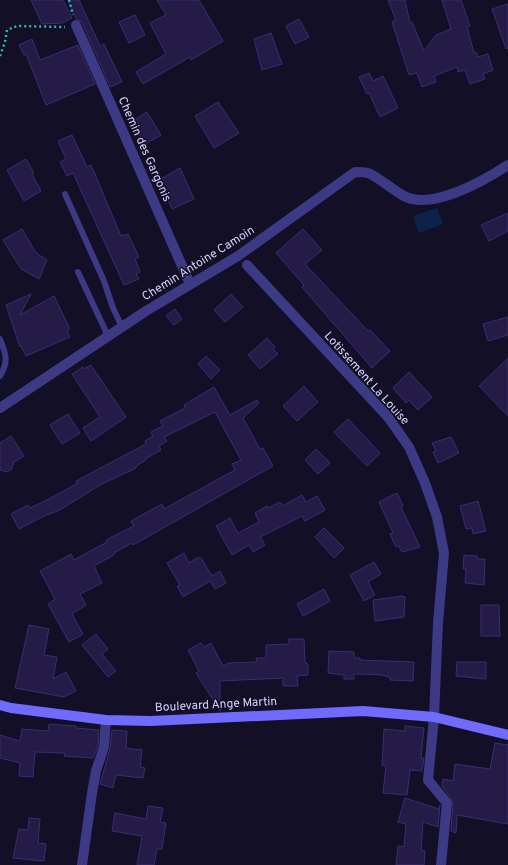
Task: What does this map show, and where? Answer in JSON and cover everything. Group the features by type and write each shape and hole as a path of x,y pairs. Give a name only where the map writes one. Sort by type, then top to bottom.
{"street":[{"name":"Chemin des Gargonis","path":"76,24 190,284"},
{"name":"Chemin Antoine Camoin","path":"0,408 122,327 238,256 355,172 368,173 406,198 422,199 438,198 458,192 485,180 508,165"},
{"name":"Lotissement La Louise","path":"247,265 388,417 409,447 425,482 437,517 444,553 438,623 434,717 428,780 447,803 441,865"},
{"name":"Boulevard Ange Martin","path":"0,705 11,708 106,720 151,721 364,711 434,717 508,735"},
{"path":"82,865 96,771 104,747 106,720"}],"lane":[{"path":"65,194 104,281 113,308 122,327"},
{"path":"78,272 108,336"},
{"path":"0,339 5,352 6,367 0,376"}],"path":[{"path":"0,56 7,30 17,26 61,28 76,24 68,0"}],"water":[{"path":"437,208 443,224 419,233 413,216"}],"building":[{"path":"31,0 63,0 72,18 62,23 42,24"},
{"path":"68,0 79,0 100,46 104,44 122,82 110,87 82,22 76,19"},
{"path":"157,0 199,0 223,41 191,60 190,57 143,84 136,72 166,54 150,23 166,15"},
{"path":"388,0 405,0 410,23 412,22 424,51 436,35 451,29 442,0 461,0 470,26 467,27 474,53 476,52 478,57 488,54 493,70 483,74 485,79 470,84 465,70 458,72 457,67 434,76 436,82 422,87 417,73 409,75 392,22 396,20"},
{"path":"508,4 508,48 506,49 492,9"},
{"path":"135,15 145,35 129,43 119,22"},
{"path":"299,19 309,37 295,44 286,26"},
{"path":"271,33 282,64 262,70 254,39"},
{"path":"32,39 40,60 78,45 95,84 46,105 26,54 24,55 19,45"},
{"path":"369,73 373,81 383,76 398,108 380,117 369,93 367,94 359,77"},
{"path":"218,102 239,133 214,148 195,116"},
{"path":"147,112 161,135 145,144 131,122"},
{"path":"72,135 87,167 91,165 121,236 128,234 139,257 135,259 140,272 136,274 139,279 124,285 73,173 67,176 60,162 66,159 58,141"},
{"path":"26,159 34,173 32,174 41,191 24,201 7,170"},
{"path":"180,168 194,199 172,209 167,197 163,199 157,185 161,184 159,180"},
{"path":"508,213 508,231 489,241 481,225"},
{"path":"22,229 36,253 47,260 39,279 21,269 3,240"},
{"path":"303,229 322,250 305,264 368,331 370,330 390,351 372,368 302,287 304,285 276,253"},
{"path":"31,294 20,315 54,296 70,329 67,331 70,337 26,356 21,346 20,347 6,305"},
{"path":"231,294 243,307 225,322 214,310"},
{"path":"175,309 182,319 174,325 166,316"},
{"path":"508,317 508,335 488,341 483,324"},
{"path":"267,338 275,347 273,349 278,354 260,369 248,355"},
{"path":"206,356 220,370 211,379 198,364"},
{"path":"508,358 508,416 479,386"},
{"path":"91,365 126,417 91,441 83,428 100,417 72,374 83,367 84,369"},
{"path":"409,372 432,397 418,410 409,400 406,403 393,388"},
{"path":"304,386 318,402 297,421 283,406"},
{"path":"214,387 230,415 257,400 259,403 243,418 260,449 263,448 273,466 133,545 132,543 114,553 114,555 94,566 102,583 80,594 86,605 72,614 83,634 69,642 48,604 55,599 40,571 71,554 74,560 107,542 106,540 134,526 131,521 162,504 164,509 235,470 232,464 241,460 215,412 164,437 167,441 159,446 161,450 145,459 146,460 136,466 136,468 100,485 60,510 44,516 19,529 11,514 28,505 30,508 49,499 78,483 76,481 146,444 145,441 153,436 151,432 163,426 160,421 185,408 184,405"},
{"path":"68,414 80,433 62,444 50,425"},
{"path":"348,419 380,453 367,466 334,432"},
{"path":"11,436 24,456 14,462 12,469 7,472 0,470 0,443"},
{"path":"451,437 459,453 438,463 433,452 436,451 432,443"},
{"path":"316,449 330,463 318,474 305,460"},
{"path":"397,493 403,506 401,507 420,547 402,552 398,545 396,547 390,534 393,533 379,502"},
{"path":"302,495 306,502 317,496 325,510 305,521 302,516 260,537 265,545 253,552 249,545 232,555 216,526 230,518 238,533 259,522 255,513 267,506 268,508 280,502 282,506"},
{"path":"478,501 486,531 473,534 472,528 466,529 460,506"},
{"path":"324,528 344,548 334,558 315,537"},
{"path":"184,553 189,563 197,558 201,558 212,576 220,571 226,583 215,589 210,581 183,597 177,586 180,585 167,563"},
{"path":"464,555 477,556 477,559 485,559 484,585 465,583 466,569 463,569"},
{"path":"374,562 381,574 368,582 375,595 364,601 350,575"},
{"path":"324,589 330,601 303,616 297,604"},
{"path":"402,596 405,597 404,617 375,621 373,600"},
{"path":"481,605 499,605 500,636 481,636"},
{"path":"29,625 49,629 44,655 57,657 53,679 66,672 76,691 64,697 15,688"},
{"path":"96,634 108,649 102,654 116,671 108,677 82,645"},
{"path":"289,639 304,639 305,663 308,664 308,675 297,676 298,686 283,686 283,678 220,681 220,711 196,673 199,671 188,650 201,643 204,647 211,643 223,666 229,663 257,662 256,658 266,658 266,645 289,644"},
{"path":"329,651 354,652 354,658 360,658 360,660 414,662 413,681 390,680 390,677 382,675 359,674 354,674 354,679 344,679 344,675 328,673"},
{"path":"457,662 486,662 486,679 456,676"},
{"path":"49,724 76,726 76,728 99,730 98,746 93,758 64,756 65,753 35,752 33,777 19,776 20,763 0,758 0,735 20,741 22,729 48,731"},
{"path":"405,726 424,728 421,758 424,758 422,771 410,770 407,795 383,793 386,766 382,765 384,729 405,731"},
{"path":"112,730 127,731 126,748 142,750 140,767 145,768 143,778 116,775 113,788 100,784 110,749"},
{"path":"495,743 508,745 508,824 457,815 456,833 451,831 453,801 442,786 443,779 453,781 455,764 490,769"},
{"path":"405,798 439,809 440,805 438,827 423,822 421,850 425,851 424,865 396,865 398,846 404,847 406,824 398,822"},
{"path":"148,806 163,808 160,822 166,823 162,849 157,849 154,865 137,865 142,836 112,831 115,813 146,819"},
{"path":"29,818 40,819 38,843 46,844 44,861 13,858 19,829 28,830"}]}
